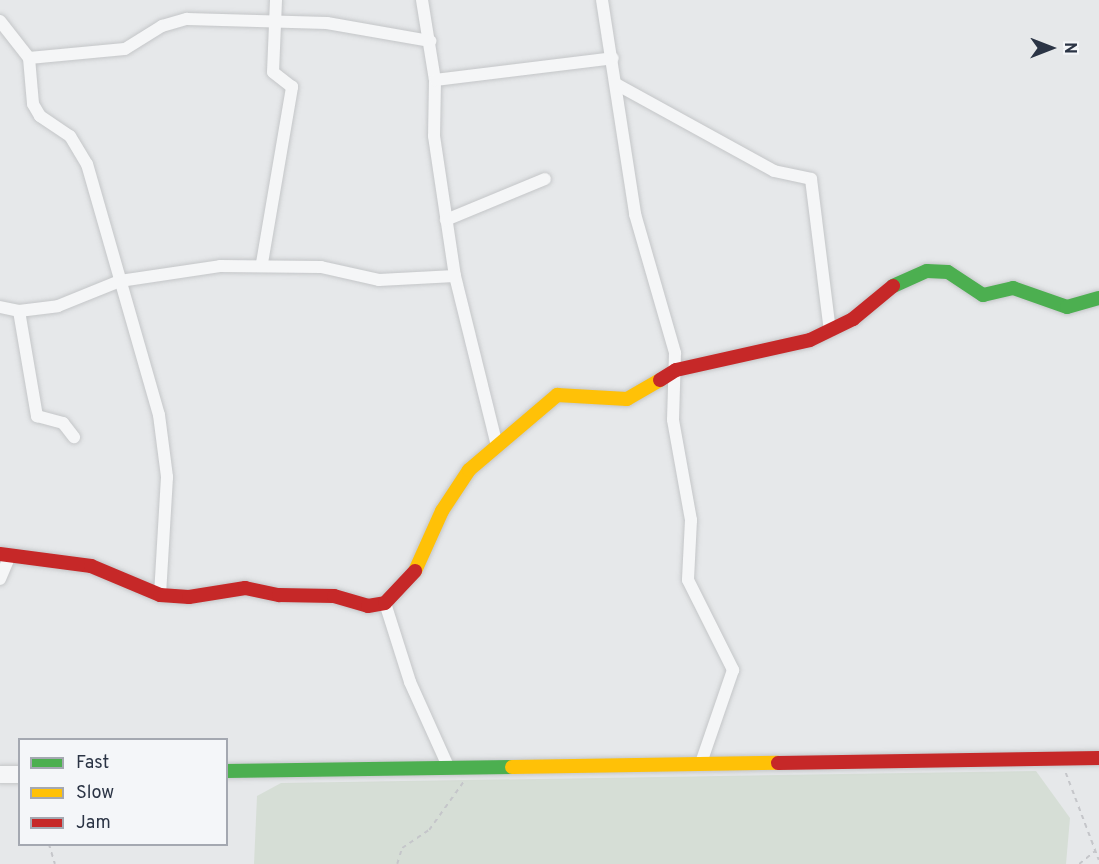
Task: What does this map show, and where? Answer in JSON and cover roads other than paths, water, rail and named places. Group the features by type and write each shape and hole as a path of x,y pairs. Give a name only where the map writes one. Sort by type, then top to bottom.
{"street":[{"path":"262,263 292,87 273,72 276,0"},
{"path":"422,0 435,80 434,136 455,276 497,446"},
{"path":"602,0 613,58 620,136 635,214 670,330 676,370 673,420 691,520 687,580 733,670 701,763"},
{"path":"29,58 125,49 162,26 187,19 276,21 353,27 430,42"},
{"path":"0,21 29,58 36,110 70,136 87,164 166,443 160,595"},
{"path":"435,80 613,58"},
{"path":"616,84 774,171 811,179 830,331"},
{"path":"446,220 545,179"},
{"path":"0,307 19,310 58,306 120,281 262,263 347,269 380,279 455,276"},
{"path":"0,579 5,555 92,566 160,595 189,597 245,588 279,595 321,594 368,606 384,603 416,570 455,488 497,446 557,395 627,399 676,370 796,345 830,331 893,286 927,271 948,272 983,296 1013,288 1067,306 1099,298"},
{"path":"19,310 37,416 63,423 74,437"},
{"path":"384,603 410,682 448,766"},
{"path":"228,771 1099,758"},
{"path":"0,772 18,772"}],"lane":[{"path":"228,778 1099,765"},
{"path":"0,780 18,780"}]}
